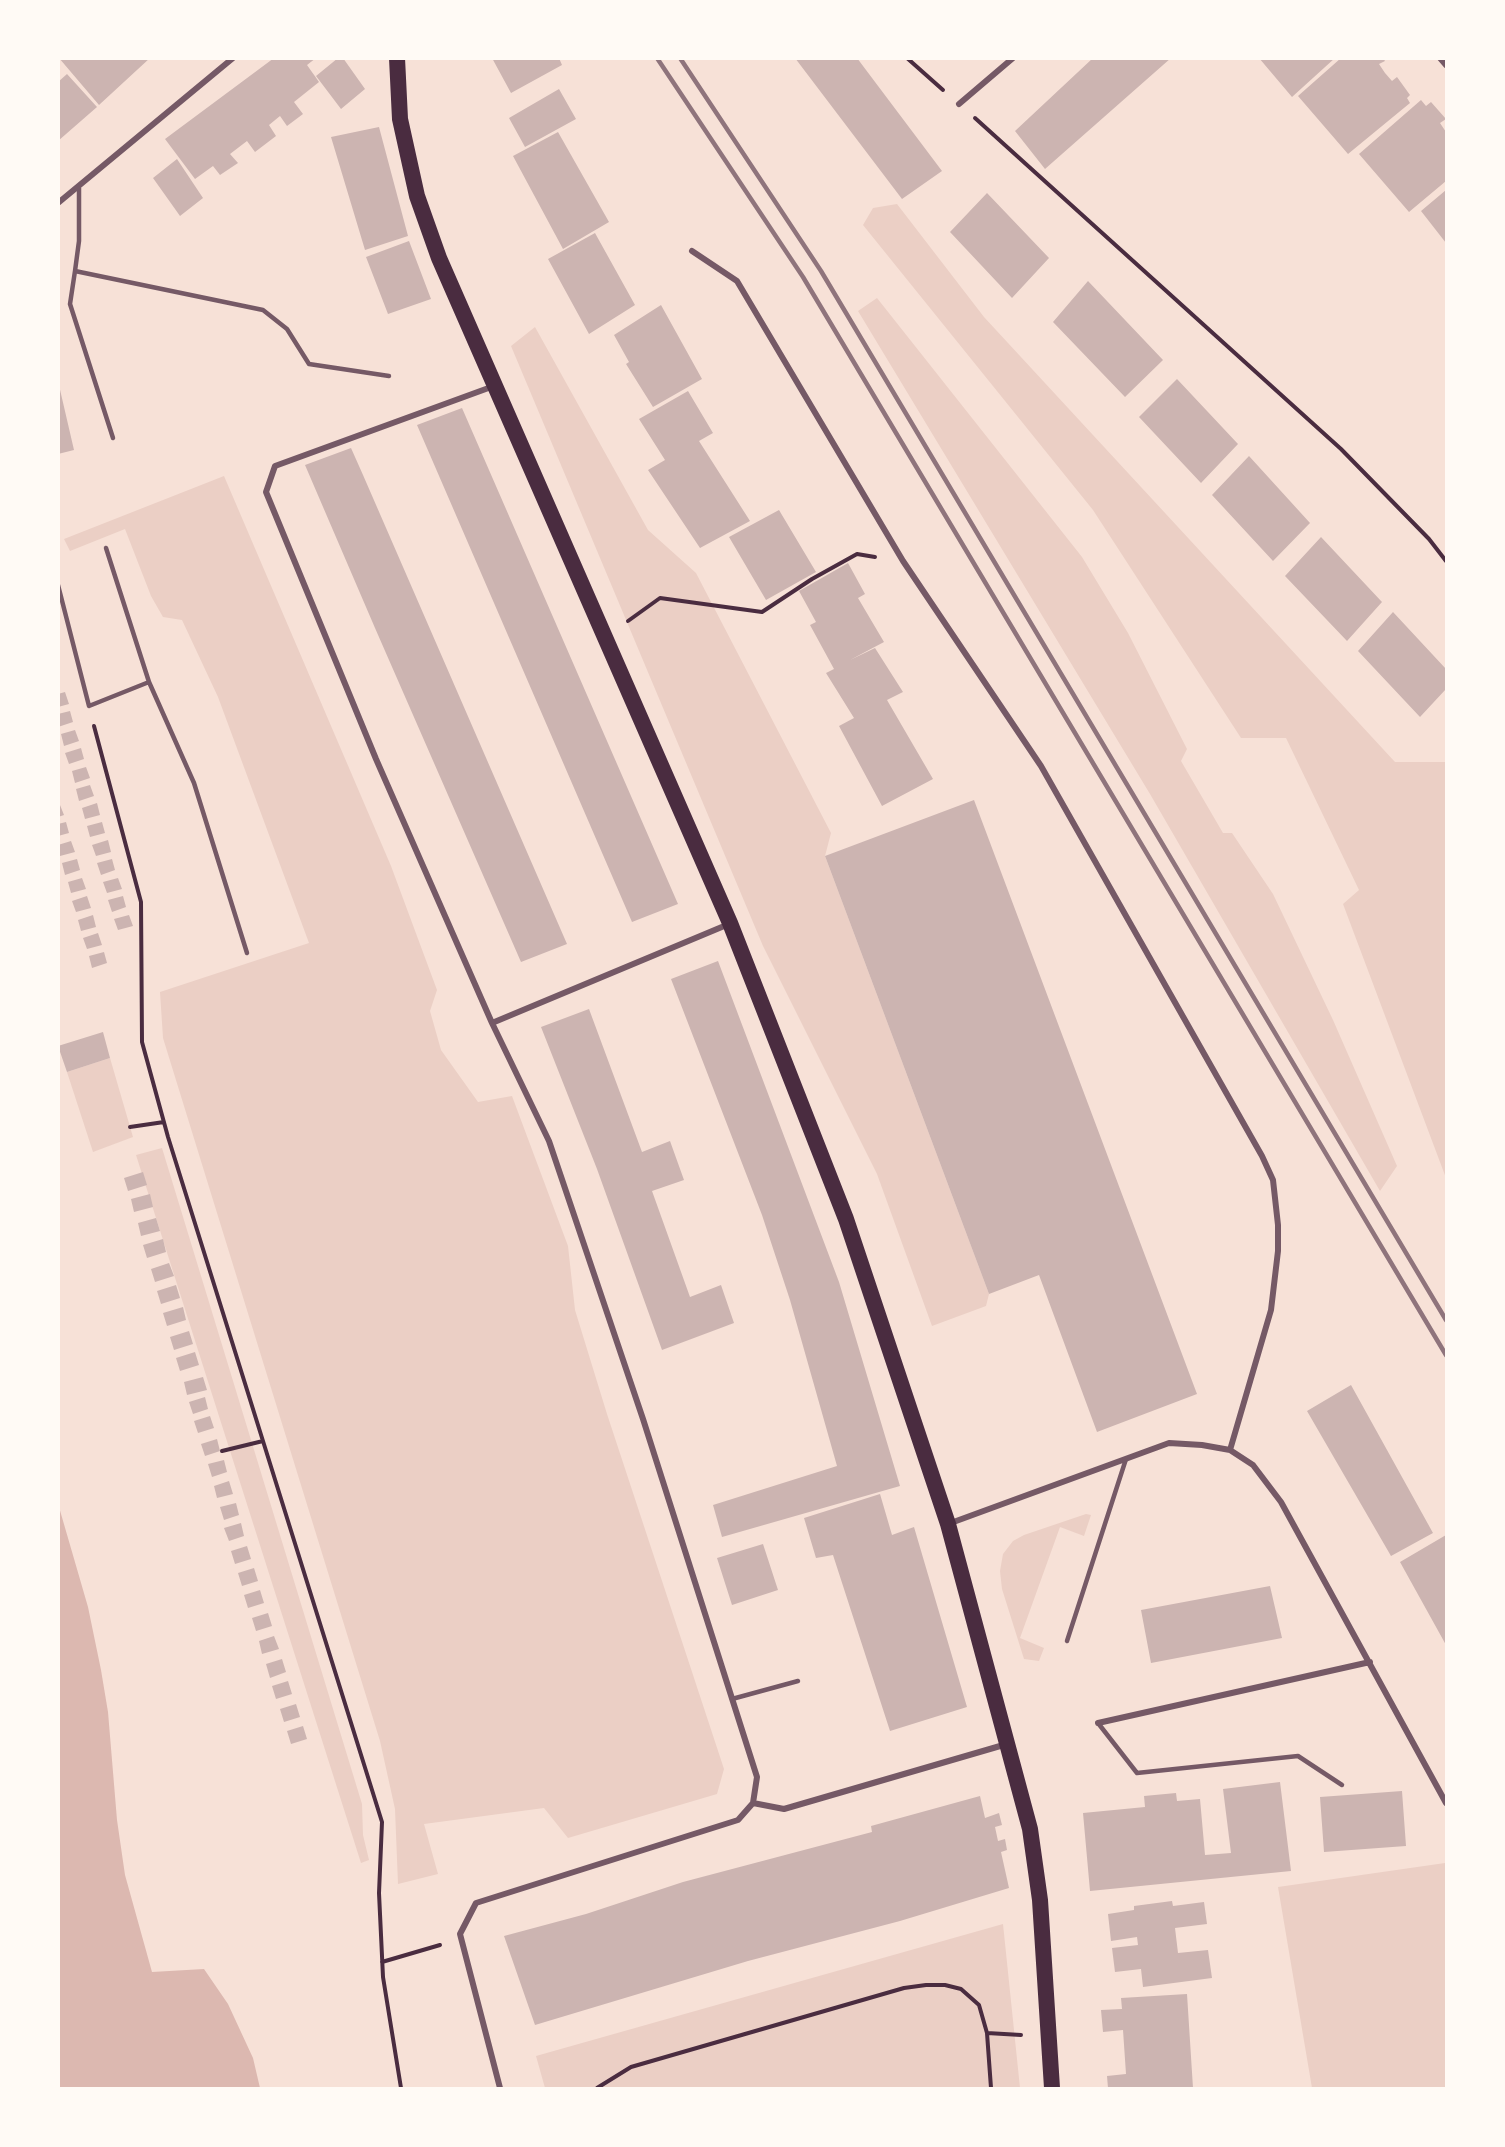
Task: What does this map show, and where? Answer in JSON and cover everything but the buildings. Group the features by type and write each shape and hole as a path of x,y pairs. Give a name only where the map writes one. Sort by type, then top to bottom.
{"highway":[{"path":"397,58 400,119 417,196 439,258 730,923 846,1219 948,1524 1030,1829 1040,1900 1052,2088"}],"street":[{"path":"58,203 79,188 233,58"},
{"path":"959,104 1013,58"},
{"path":"1440,58 1446,65"},
{"path":"692,251 737,281 903,561 1041,766 1236,1108 1273,1180 1278,1242 1271,1310 1230,1450"},
{"path":"494,386 276,466 266,492 376,759 492,1023 549,1141 643,1419 757,1778 753,1803 738,1820 476,1903 460,1934 500,2088"},
{"path":"492,1023 730,923"},
{"path":"948,1524 1169,1443 1202,1444 1230,1450 1253,1465 1281,1502 1446,1803"},
{"path":"1098,1723 1370,1662"},
{"path":"753,1803 784,1809 1009,1744"}],"lane":[{"path":"79,188 79,241 70,304 113,438"},
{"path":"75,271 263,310 287,329 309,364 389,376"},
{"path":"106,548 149,682 194,783 247,953"},
{"path":"58,585 89,706 149,682"},
{"path":"1067,1641 1126,1459"},
{"path":"732,1700 798,1681"},
{"path":"1098,1723 1137,1773 1298,1756 1342,1785"}],"path":[{"path":"907,58 1341,449 1429,539 1446,561"},
{"path":"604,637 660,598 762,612 812,579 857,554 903,561"},
{"path":"89,706 141,902 142,1042 164,1122 382,1822 379,1893 382,1962 401,2088"},
{"path":"130,1127 164,1122"},
{"path":"222,1451 263,1441"},
{"path":"382,1962 461,1939"},
{"path":"597,2088 631,2067 904,1988 926,1984 961,1989 979,2005 987,2033 991,2088"},
{"path":"987,2033 1049,2036"}],"shaded area":[{"path":"897,204 984,317 1395,762 1446,762 1446,1178 1343,904 1359,890 1286,738 1241,738 1093,510 863,225 873,208"},
{"path":"877,298 1082,557 1128,633 1187,749 1181,761 1223,833 1232,833 1273,894 1333,1020 1397,1166 1380,1191 1150,794 858,311"},
{"path":"535,327 648,530 696,573 831,833 825,856 989,1294 986,1306 932,1326 877,1174 763,946 511,346"},
{"path":"224,476 391,866 437,990 430,1011 441,1050 478,1102 512,1096 568,1246 575,1310 724,1769 717,1794 568,1838 544,1808 424,1824 438,1874 398,1884 395,1809 380,1741 163,1038 160,992 309,943 218,697 182,620 163,617 151,596 125,529 70,551 64,539"},
{"path":"110,1058 133,1137 93,1152 67,1072"},
{"path":"162,1148 362,1804 363,1835 369,1860 361,1863 136,1155"},
{"path":"59,1507 88,1607 101,1670 108,1712 117,1820 125,1875 152,1972 204,1969 228,2004 253,2058 260,2088 59,2088"},
{"path":"1086,1514 1091,1515 1084,1536 1060,1527 1020,1638 1044,1648 1039,1661 1024,1659 1002,1589 1000,1571 1003,1554 1013,1541 1024,1535"},
{"path":"1445,1863 1446,2088 1312,2088 1278,1887"},
{"path":"1003,1924 1020,2088 545,2088 536,2056"}],"railway":[{"path":"657,58 803,277 1446,1355"},
{"path":"680,58 821,271 1446,1320"}]}
